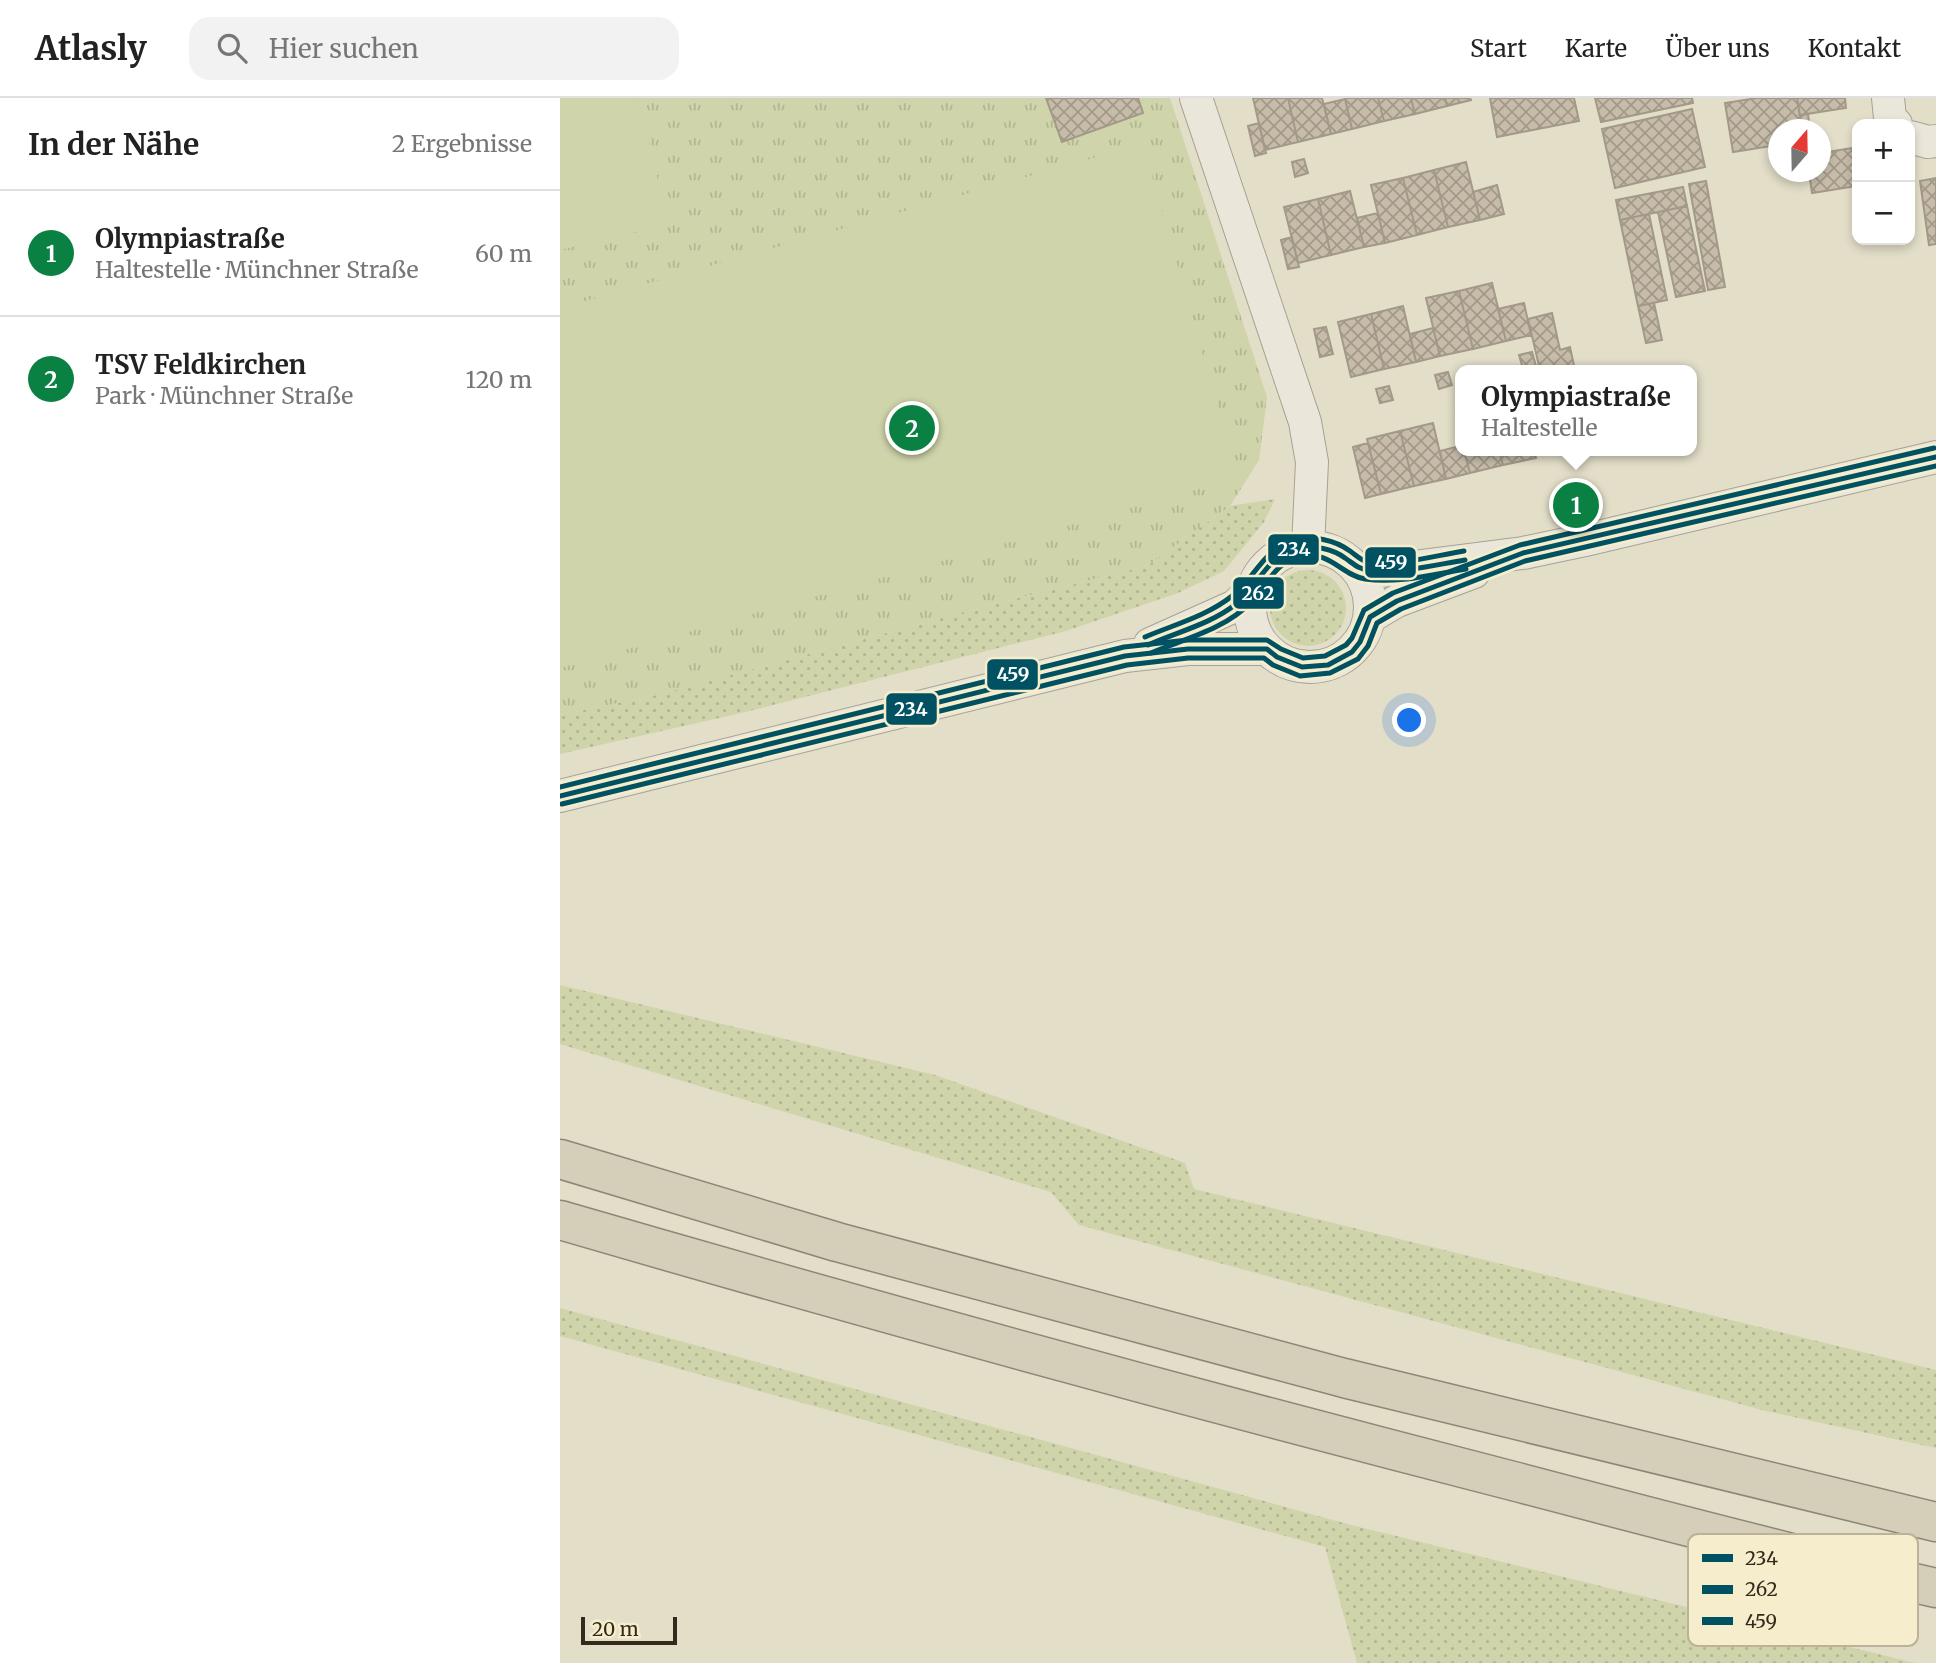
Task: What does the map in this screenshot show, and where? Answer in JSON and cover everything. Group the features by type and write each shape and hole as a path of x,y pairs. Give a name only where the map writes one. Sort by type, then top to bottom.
{"highway":[{"path":"560,1159 837,1242 1344,1378 1936,1522"},
{"path":"560,1220 839,1301 1302,1427 1717,1534"},
{"path":"1918,1584 1936,1588"}],"street":[{"path":"1196,98 1307,433 1311,462 1308,547"},
{"path":"1888,98 1891,119"},
{"path":"1915,138 1936,141"},
{"path":"1356,568 1382,571 1523,553 1936,457"},
{"path":"1308,547 1335,552 1356,568 1369,591 1370,617 1360,642 1352,652 1328,665 1302,667 1277,657 1267,649 1251,620 1250,604 1258,578 1274,559 1296,549 1308,547"},
{"path":"1370,617 1407,597 1523,553"},
{"path":"1125,656 1235,606 1253,589"},
{"path":"560,796 1125,656 1188,649 1267,649"}],"green space":[{"path":"560,98 1170,98 1267,397 1259,460 1230,506 1147,566 986,606 661,694 560,715"},
{"path":"560,98 639,98 668,224 560,250"},
{"path":"1143,144 1238,478 560,668 560,308"},
{"path":"1275,499 1264,522 1224,571 1178,593 1066,631 737,714 560,754 560,715 661,694 986,606 1147,566 1230,506"},
{"path":"1301,570 1315,570 1329,576 1340,587 1346,608 1343,623 1335,635 1315,646 1301,646 1287,640 1276,629 1270,615 1270,601 1276,587 1287,576"},
{"path":"560,985 935,1075 1185,1163 1194,1189 1936,1370 1936,1448 1766,1411 1079,1225 1051,1192 560,1044"},
{"path":"560,1308 1351,1525 1688,1607 1688,1646 1846,1646 1915,1663 1357,1663 1325,1547 560,1336"}],"building":[{"path":"1046,98 1138,98 1143,113 1062,142"},
{"path":"1253,98 1288,98 1298,142 1265,150"},
{"path":"1288,98 1322,98 1331,134 1298,142"},
{"path":"1345,98 1378,98 1384,121 1352,129"},
{"path":"1378,98 1411,98 1415,114 1384,121"},
{"path":"1411,98 1445,98 1447,106 1415,114"},
{"path":"1445,98 1470,98 1471,100 1447,106"},
{"path":"1490,98 1574,98 1579,121 1497,137"},
{"path":"1595,98 1692,98 1693,103 1601,122"},
{"path":"1757,98 1797,98 1800,119 1768,119 1768,147 1733,152 1725,103"},
{"path":"1797,98 1845,98 1846,108 1800,115"},
{"path":"1345,99 1352,129 1331,134 1324,104"},
{"path":"1692,109 1705,167 1615,188 1602,129"},
{"path":"1808,114 1809,119 1801,119 1800,115"},
{"path":"1259,123 1266,153 1255,156 1248,126"},
{"path":"1852,148 1852,187 1812,193 1810,182 1831,182 1831,151"},
{"path":"1304,159 1308,173 1295,177 1292,162"},
{"path":"1466,162 1480,220 1448,227 1434,170"},
{"path":"1434,170 1448,227 1417,235 1403,178"},
{"path":"1403,178 1417,235 1385,243 1371,185"},
{"path":"1936,178 1936,244 1929,245 1920,181"},
{"path":"1706,181 1725,287 1708,290 1689,184"},
{"path":"1497,185 1504,214 1480,220 1473,192"},
{"path":"1683,187 1687,206 1620,220 1616,200"},
{"path":"1350,191 1364,247 1331,255 1318,199"},
{"path":"1318,199 1331,255 1298,263 1284,207"},
{"path":"1687,206 1705,291 1676,297 1658,212"},
{"path":"1378,213 1385,243 1364,247 1357,218"},
{"path":"1649,214 1667,300 1638,306 1620,220"},
{"path":"1292,237 1299,267 1288,269 1281,240"},
{"path":"1492,283 1506,341 1473,349 1459,291"},
{"path":"1459,291 1473,349 1440,356 1426,298"},
{"path":"1524,303 1531,335 1506,341 1498,309"},
{"path":"1654,303 1662,340 1646,343 1638,306"},
{"path":"1403,306 1416,362 1384,369 1371,314"},
{"path":"1552,313 1560,350 1570,347 1574,365 1539,365 1528,319"},
{"path":"1371,314 1384,369 1351,377 1338,322"},
{"path":"1326,327 1333,354 1320,357 1314,329"},
{"path":"1433,328 1440,356 1416,362 1410,334"},
{"path":"1532,352 1536,365 1522,365 1519,355"},
{"path":"1448,372 1452,385 1439,389 1435,375"},
{"path":"1389,386 1393,400 1380,403 1376,389"},
{"path":"1433,423 1446,479 1414,486 1400,431"},
{"path":"1400,431 1414,486 1381,494 1367,439"},
{"path":"1368,443 1381,494 1365,498 1353,447"},
{"path":"1455,447 1455,456 1465,456 1470,473 1446,479 1440,451"},
{"path":"1465,456 1500,456 1503,465 1470,473"},
{"path":"1500,456 1536,458 1503,465"}],"transit line":[{"name":"459","path":"560,787 1124,647 1188,640 1267,640 1303,658 1325,656 1346,645 1352,638 1364,610 1393,593 1520,545 1934,448"},
{"name":"234","path":"560,796 1125,656 1188,649 1267,649 1277,657 1302,667 1328,665 1352,652 1360,642 1370,617 1397,601 1523,553 1936,457"},
{"name":"262","path":"562,804 1127,665 1188,658 1264,658 1273,665 1300,676 1330,673 1358,659 1368,646 1377,623 1401,609 1525,561 1936,466"},
{"name":"459","path":"1145,637 1201,615 1222,603 1240,589 1274,550 1294,540 1316,538 1330,541 1363,560 1380,563 1404,562 1464,551"},
{"name":"234","path":"1148,645 1226,611 1244,597 1279,557 1299,548 1317,547 1329,550 1362,569 1381,571 1465,560"},
{"name":"262","path":"1151,653 1229,619 1251,602 1278,568 1301,556 1320,557 1365,579 1416,578 1466,569"}],"place":[{"name":"TSV Feldkirchen","path":"912,428"},
{"name":"Olympiastraße","path":"1576,505"}]}
